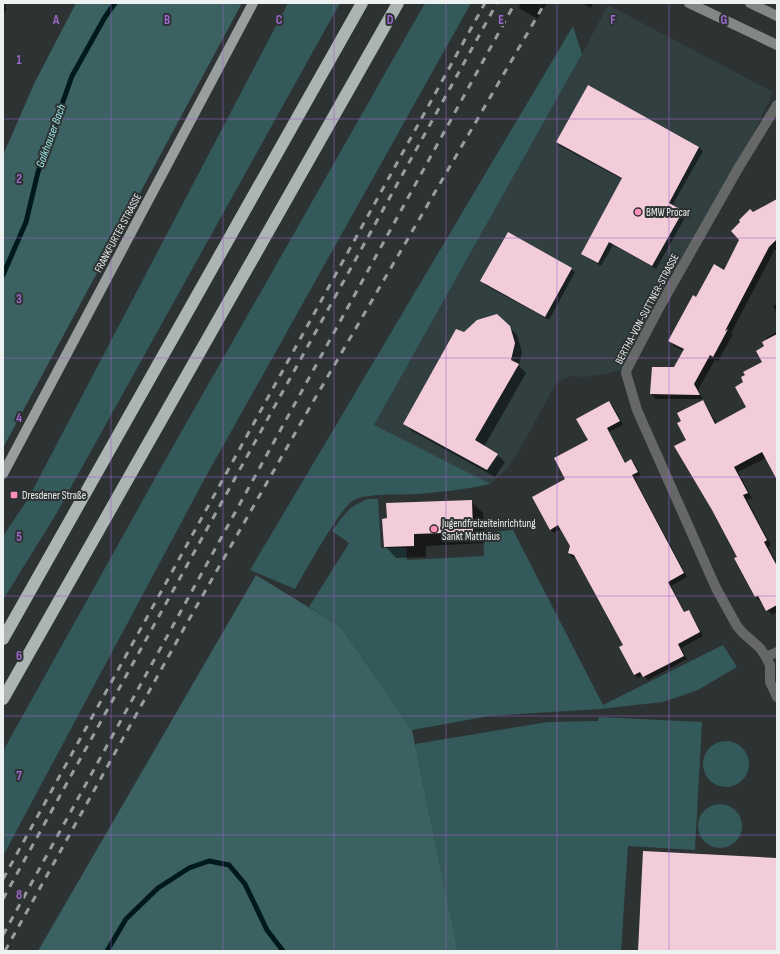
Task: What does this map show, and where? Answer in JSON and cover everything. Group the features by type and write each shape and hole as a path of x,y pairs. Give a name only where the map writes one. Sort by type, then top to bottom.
{"highway":[{"path":"3,639 362,3"},
{"path":"3,699 398,3"}],"main road":[{"name":"FRANKFURTER STRASSE","path":"3,474 254,3"}],"street":[{"path":"689,3 777,45"},
{"path":"750,3 777,16"},
{"name":"BERTHA-VON-SUTTNER-STRASSE","path":"766,657 760,648 737,626 716,588 637,410 626,373 659,308 739,166 777,105"},
{"path":"777,652 766,657 770,665 770,682 777,698"}],"shaded area":[{"path":"76,3 242,3 3,448 3,155 35,82"},
{"path":"288,3 340,3 55,516 3,600 3,536 28,499"},
{"path":"425,3 471,3 204,480 3,856 3,751 163,464"},
{"path":"608,5 773,92 750,141 625,369 585,377 571,376 561,380 554,387 520,449 507,469 491,484 374,425"},
{"path":"573,26 582,54 374,425 491,484 464,489 418,494 367,496 354,500 348,505 332,526 295,589 250,570"},
{"path":"368,499 378,499 381,548 406,548 407,560 484,556 483,533 513,530 603,705 723,645 737,667 698,690 663,702 600,709 490,716 412,730 341,627 309,607 349,543 332,531 351,508"},
{"path":"256,575 341,627 412,730 458,951 38,951"},
{"path":"599,717 702,722 695,850 628,846 621,951 458,951 415,744 548,722 598,721"},
{"path":"726,741 739,745 745,751 749,764 745,777 739,783 726,787 713,783 707,777 703,764 707,751 713,745"},
{"path":"716,804 724,804 736,810 742,822 742,830 736,842 724,848 716,848 704,842 698,830 698,822 704,810"}],"building":[{"path":"588,85 699,147 669,203 683,211 652,266 609,242 598,263 581,254 622,178 556,142"},
{"path":"777,199 777,239 769,247 713,357 710,355 694,384 700,395 650,394 652,367 674,367 684,349 668,341 693,295 696,297 714,264 724,270 739,240 731,231 750,209 753,212"},
{"path":"508,232 572,268 545,317 480,281"},
{"path":"497,314 510,326 515,343 511,360 519,364 475,440 498,454 487,470 403,424 456,329 464,332 477,320"},
{"path":"777,334 777,480 762,452 734,467 748,493 743,495 767,540 764,542 777,566 777,605 766,611 758,596 755,597 734,558 737,557 712,510 674,446 686,440 677,423 681,421 677,413 703,400 715,424 746,407 735,387 743,382 741,377 745,375 743,372 762,362 756,351 764,346 762,342"},
{"path":"609,401 620,421 607,428 625,463 631,459 638,472 632,475 684,573 668,582 684,612 689,610 700,632 678,644 684,656 643,677 640,672 634,675 619,647 623,645 574,555 568,553 570,546 558,525 550,530 532,497 565,479 554,458 588,440 576,419"},
{"path":"472,500 473,532 414,534 414,546 384,547 382,519 387,518 386,503"},
{"path":"643,851 777,858 777,951 638,951"}],"waterway":[{"name":"Galkhauser Bach","path":"3,275 26,222 38,172 72,76 105,17 115,3"},
{"path":"107,951 126,919 158,888 189,868 209,861 229,865 245,884 267,930 283,951"}],"railway":[{"path":"3,879 485,3"},
{"path":"3,899 497,3"},
{"path":"3,935 515,3"},
{"path":"5,951 187,623 310,407 545,3"}],"place":[{"name":"BMW Procar","path":"638,212"},
{"name":"Dresdener Straße","path":"14,495"},
{"name":"Jugendfreizeiteinrichtung Sankt Matthäus","path":"434,529"}]}
